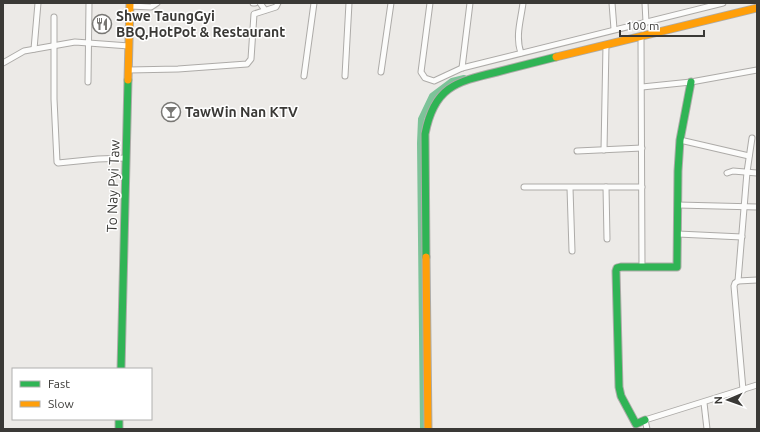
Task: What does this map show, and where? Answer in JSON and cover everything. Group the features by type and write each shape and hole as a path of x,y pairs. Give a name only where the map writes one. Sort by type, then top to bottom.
{"street":[{"path":"34,49 38,3"},
{"path":"88,82 89,3"},
{"path":"130,4 152,7 157,3"},
{"path":"260,3 265,10"},
{"path":"129,70 178,69 247,64 251,59 254,14 276,7 278,3"},
{"path":"304,76 314,3"},
{"path":"344,76 349,3"},
{"path":"381,72 391,3"},
{"path":"430,3 422,63 422,75 429,80 434,81 462,68 646,22 701,5 723,3"},
{"path":"462,68 470,3"},
{"path":"521,53 518,38 523,3"},
{"path":"612,3 614,29"},
{"path":"645,3 646,22"},
{"name":"To Nay Pyi Taw","path":"121,368 130,4"},
{"path":"428,429 425,134 430,113 439,96 456,83 467,79 757,8"},
{"path":"54,17 54,99 57,162 64,163 98,159 126,158"},
{"path":"641,37 642,267"},
{"path":"3,63 24,51 75,42 129,46"},
{"path":"604,150 606,45"},
{"path":"642,87 692,82 757,70"},
{"path":"692,82 680,140 678,171 677,267 620,267 616,269 617,358 619,387 621,396 636,424 757,385"},
{"path":"743,390 734,291 735,283 738,281 747,172 752,138"},
{"path":"680,140 749,156"},
{"path":"577,151 642,148"},
{"path":"726,173 733,171 757,173"},
{"path":"524,187 642,187"},
{"path":"606,187 607,239"},
{"path":"570,188 572,251"},
{"path":"678,205 757,207"},
{"path":"678,234 742,237"},
{"path":"738,281 757,280"},
{"path":"704,403 707,429"},
{"path":"645,420 647,429"}],"waterway":[{"path":"423,429 421,119 432,96 452,81 464,78"}],"traffic: fast":[{"path":"426,257 425,134 434,106 441,96 449,89 469,79 556,57"},
{"path":"121,368 128,80"},
{"path":"645,420 636,424 621,396 619,387 616,271 617,268 621,267 677,267 678,171 680,140 691,82"},
{"path":"119,420 119,429"}],"traffic: slow":[{"path":"128,80 130,3"},
{"path":"556,57 757,8"},
{"path":"426,257 428,429"}],"place":[{"name":"Shwe TaungGyi BBQ,HotPot & Restaurant","path":"102,24"},
{"name":"TawWin Nan KTV","path":"171,112"}]}
